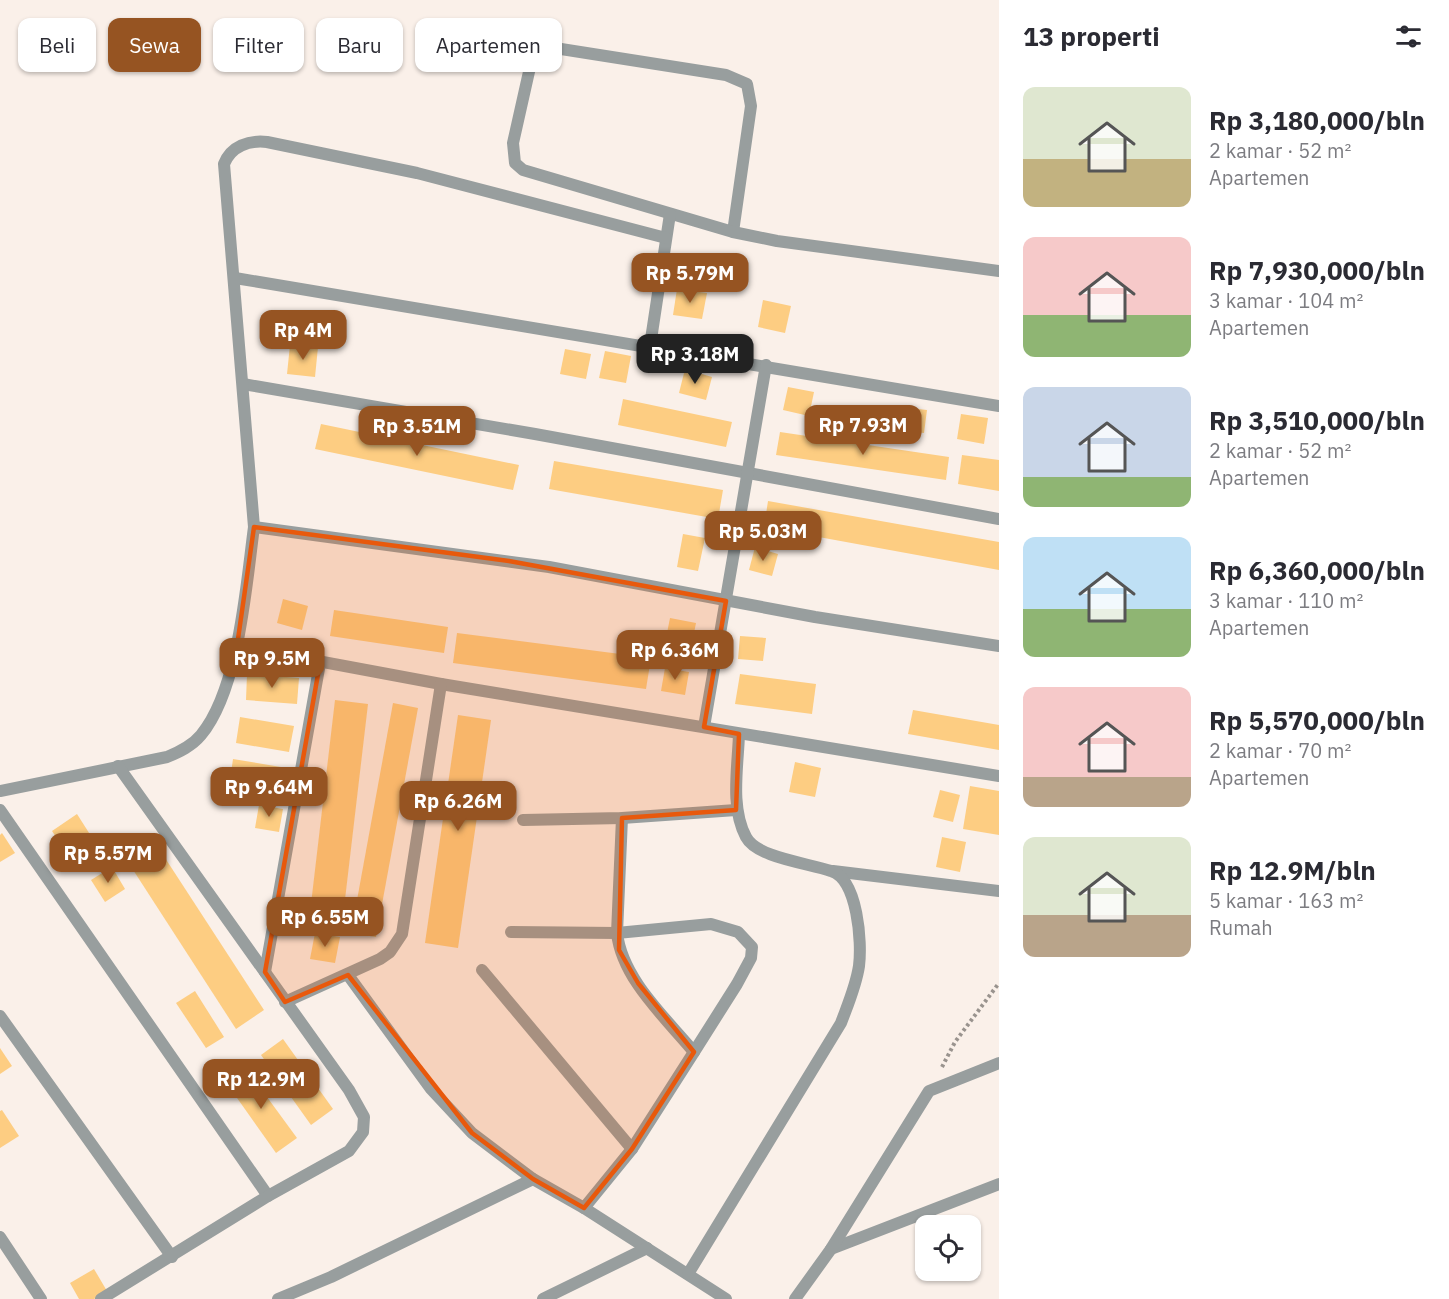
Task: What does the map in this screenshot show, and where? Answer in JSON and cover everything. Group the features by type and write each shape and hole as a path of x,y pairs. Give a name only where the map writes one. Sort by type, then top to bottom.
{"street":[{"path":"562,49 726,75 740,79 747,84 751,106 733,232"},
{"path":"529,72 512,155 515,163 523,170 733,232 777,241 999,271"},
{"path":"0,790 166,757 184,750 200,736 212,719 237,646 254,527 224,164 227,157 251,141 417,172 666,238"},
{"path":"650,346 670,214"},
{"path":"235,278 766,365 999,406"},
{"path":"704,727 766,365"},
{"path":"243,384 999,519"},
{"path":"254,527 519,562 726,601 999,646"},
{"path":"237,646 441,684 999,776"},
{"path":"266,972 320,663"},
{"path":"285,1002 348,975 390,952 402,933 441,684"},
{"path":"740,734 736,810 746,837 755,849 764,855 774,854 819,869 999,891"},
{"path":"101,1299 268,1196 350,1151 363,1132 364,1117 349,1089 118,766"},
{"path":"0,810 268,1196"},
{"path":"523,820 622,818 736,810"},
{"path":"622,818 617,933 619,950 627,967 694,1052"},
{"path":"688,1275 841,1023 854,991 859,964 856,906 844,882 833,871"},
{"path":"511,932 617,933 711,924 738,932 752,947 751,958 737,984 632,1149 584,1208"},
{"path":"482,970 632,1149"},
{"path":"348,975 431,1089 472,1133 533,1179 584,1208 726,1299"},
{"path":"0,1016 172,1257"},
{"path":"795,1299 831,1249 929,1091 999,1063"},
{"path":"278,1299 331,1277 533,1179"},
{"path":"831,1249 999,1184"},
{"path":"0,1237 41,1299"},
{"path":"543,1299 646,1248"}],"path":[{"path":"929,1091 955,1042 999,983"}],"highlighted area":[{"path":"254,527 509,561 726,601 704,727 739,734 736,810 622,818 619,950 638,983 694,1052 632,1149 584,1208 533,1179 472,1133 348,975 285,1002 265,972 320,663 237,646"}],"building":[{"path":"677,289 707,293 702,319 673,315"},
{"path":"763,300 791,306 785,333 758,327"},
{"path":"290,345 318,347 315,377 287,374"},
{"path":"565,349 591,354 586,379 560,374"},
{"path":"605,351 631,356 626,383 599,378"},
{"path":"685,369 712,377 706,400 679,393"},
{"path":"788,387 814,392 809,416 783,410"},
{"path":"623,399 732,422 726,447 618,425"},
{"path":"901,407 927,410 924,433 898,430"},
{"path":"961,414 988,418 984,444 957,439"},
{"path":"321,424 519,465 513,490 315,449"},
{"path":"780,432 949,457 946,480 776,455"},
{"path":"962,455 999,460 999,491 958,484"},
{"path":"554,461 723,490 718,519 549,489"},
{"path":"768,501 999,542 999,570 764,527"},
{"path":"683,534 705,538 698,571 677,567"},
{"path":"755,547 778,554 772,576 749,570"},
{"path":"283,599 308,606 302,630 277,623"},
{"path":"334,610 448,627 444,653 330,636"},
{"path":"670,618 696,623 691,648 665,643"},
{"path":"457,633 651,658 646,689 453,663"},
{"path":"740,636 766,638 763,661 738,659"},
{"path":"665,668 689,672 685,695 661,691"},
{"path":"247,674 299,678 297,704 246,700"},
{"path":"740,674 816,684 812,714 735,704"},
{"path":"335,700 368,704 342,925 309,921"},
{"path":"393,703 418,708 376,937 351,933"},
{"path":"913,710 999,725 999,750 908,734"},
{"path":"458,715 491,720 458,948 425,943"},
{"path":"240,717 294,726 289,752 236,743"},
{"path":"233,759 293,769 290,790 230,780"},
{"path":"795,762 821,768 815,797 789,792"},
{"path":"970,786 999,791 999,835 963,829"},
{"path":"940,790 960,795 953,822 933,817"},
{"path":"259,805 283,809 279,832 255,828"},
{"path":"77,814 91,836 66,852 52,831"},
{"path":"2,833 15,853 0,862 0,835"},
{"path":"942,837 966,842 960,872 936,867"},
{"path":"154,841 264,1010 236,1029 126,859"},
{"path":"112,867 125,889 105,902 91,880"},
{"path":"315,933 340,937 335,963 310,959"},
{"path":"195,991 224,1037 206,1048 176,1003"},
{"path":"283,1039 333,1109 311,1125 261,1055"},
{"path":"0,1048 12,1066 0,1074"},
{"path":"245,1067 297,1138 276,1153 225,1081"},
{"path":"2,1110 19,1136 0,1148 0,1111"},
{"path":"94,1269 107,1291 94,1299 79,1299 70,1283"}]}
